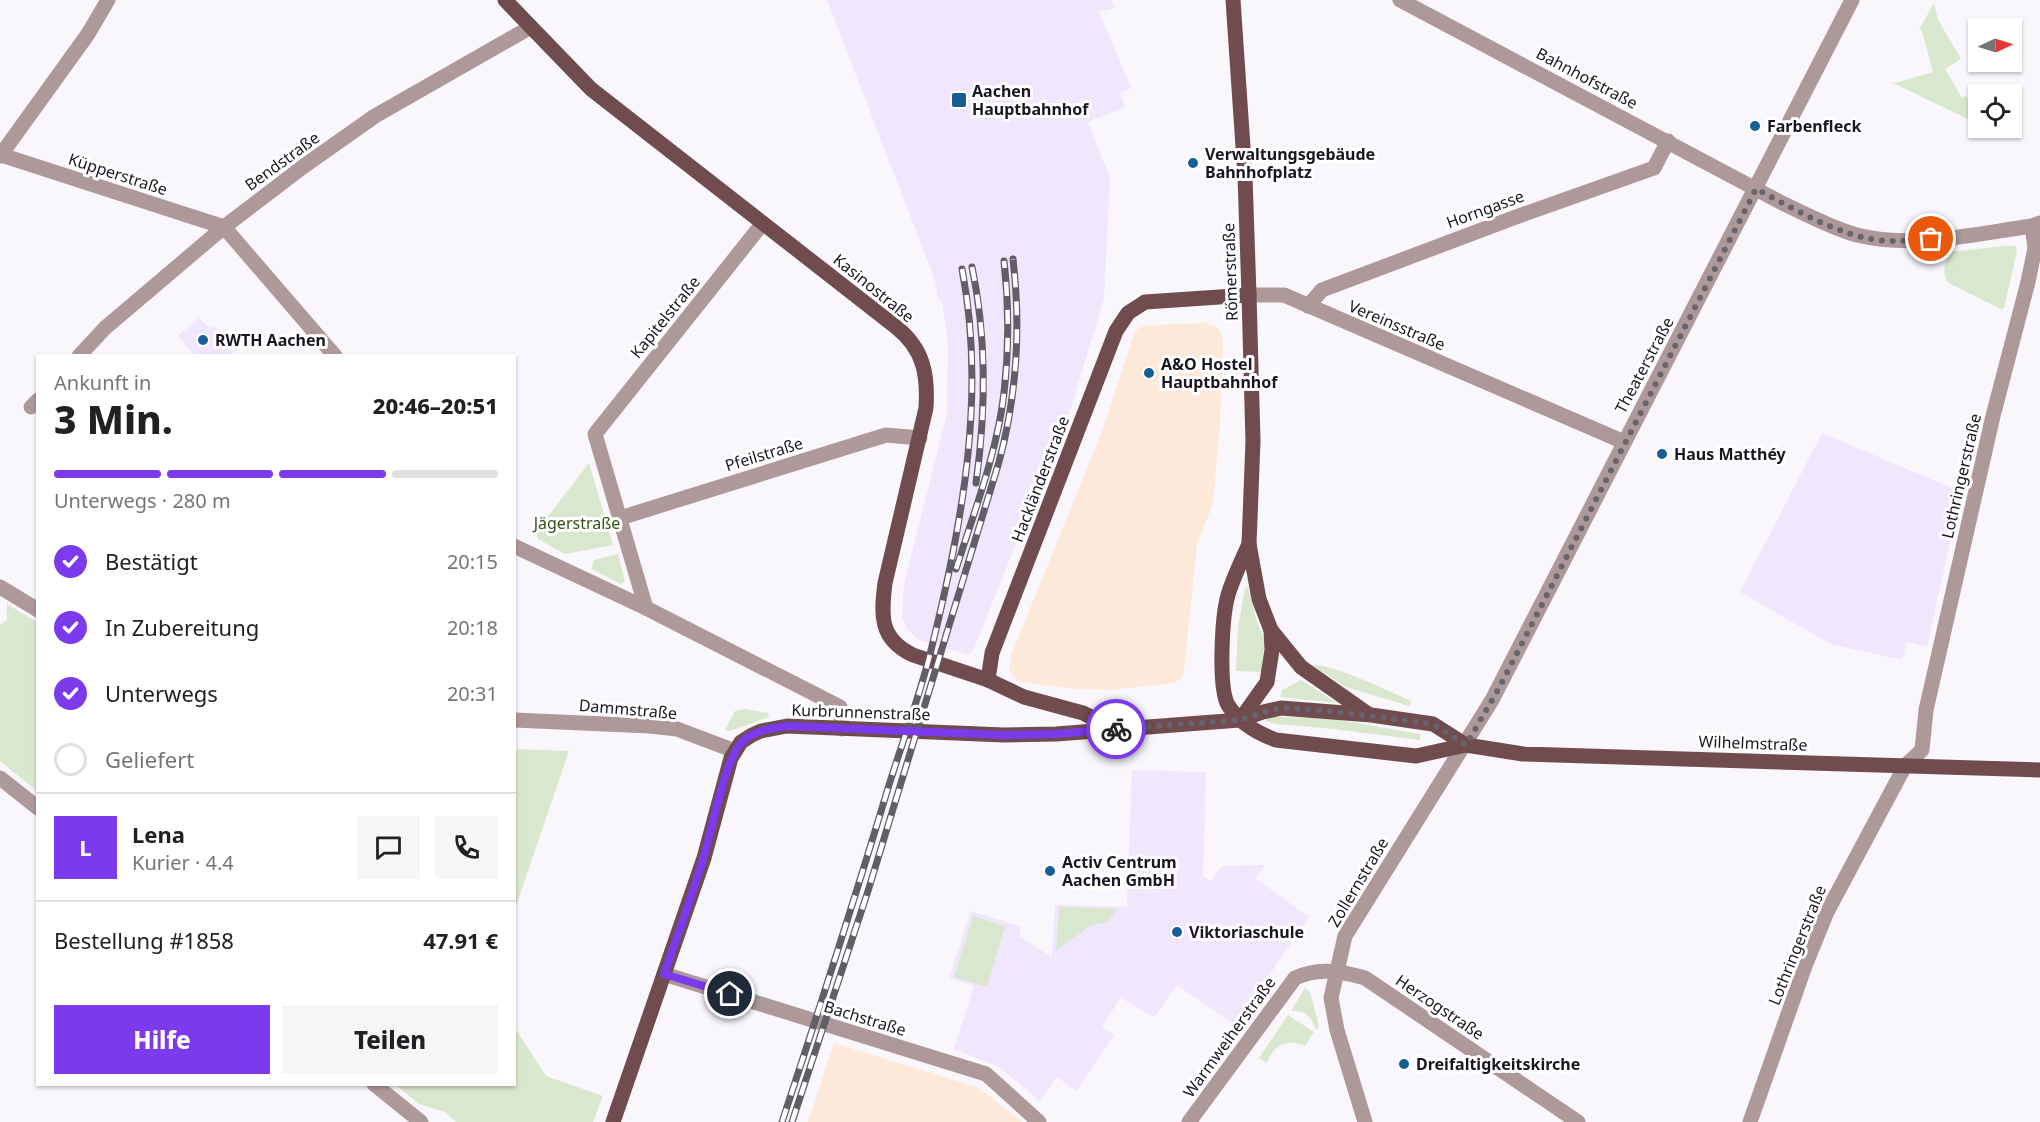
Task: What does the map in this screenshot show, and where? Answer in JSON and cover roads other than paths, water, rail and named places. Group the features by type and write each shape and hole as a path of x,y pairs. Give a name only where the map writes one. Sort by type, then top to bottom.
{"main road":[{"name":"Kasinostraße","path":"505,0 591,89 896,327 910,340 920,356 927,384 926,408 885,583 882,606 883,624 889,637 901,650 988,680 1024,697 1083,713 1115,729"},
{"name":"Römerstraße","path":"1233,0 1245,176 1249,295 1253,441 1249,544 1259,599 1271,630"},
{"name":"Vereinsstraße","path":"1145,302 1249,295"},
{"name":"Hackländerstraße","path":"988,680 993,653 1116,331 1128,313 1145,302"},
{"name":"Römerstraße","path":"1240,720 1227,704 1221,679 1228,596 1249,544"},
{"path":"1271,630 1272,650 1267,682 1240,720 1257,732 1276,740 1416,756 1466,745"},
{"path":"1271,630 1301,667 1371,715"},
{"name":"Kurbrunnenstraße","path":"735,751 741,742 762,731 787,726 1004,735 1056,734 1240,720 1281,708 1371,715 1433,724 1466,745"},
{"name":"Wilhelmstraße","path":"1466,745 1523,754 1909,762 2040,770"},
{"path":"613,1122 704,858 735,751"}],"street":[{"path":"0,155 88,34 108,0"},
{"name":"Bahnhofstraße","path":"1400,0 1756,189 1835,228 1887,241 1945,238 2036,225"},
{"name":"Theaterstraße","path":"1466,745 1499,688 1852,0"},
{"name":"Bendstraße","path":"81,354 105,327 224,227 304,166 375,116 531,27"},
{"name":"Horngasse","path":"1308,306 1322,290 1516,216 1654,168 1668,141"},
{"name":"Küpperstraße","path":"0,155 224,227"},
{"name":"Kapitelstraße","path":"620,518 595,434 763,223"},
{"name":"Lothringerstraße","path":"1750,1122 1805,966 1827,912 1909,762 1922,750 1926,710 1993,416 2034,283 2036,225"},
{"path":"224,227 333,354"},
{"name":"Vereinsstraße","path":"1249,295 1284,295 1624,442"},
{"name":"Pfeilstraße","path":"620,518 886,435 920,438"},
{"path":"620,518 646,608"},
{"path":"516,547 646,608 840,707 842,729"},
{"path":"0,587 36,609"},
{"name":"Dammstraße","path":"516,720 677,729 735,751"},
{"name":"Zollernstraße","path":"1365,1122 1337,1030 1331,998 1336,970 1348,930 1466,745"},
{"path":"0,778 36,806"},
{"name":"Warmweiherstraße","path":"1190,1122 1295,978 1311,972 1336,970"},
{"name":"Herzogstraße","path":"1336,970 1365,978 1578,1122"},
{"name":"Bachstraße","path":"664,974 986,1074 1039,1122"},
{"path":"376,1086 421,1122"}],"railway":[{"path":"792,1122 868,891 999,462 1010,412 1016,361 1017,310 1013,259"},
{"path":"956,569 984,482 1001,415 1008,344 1004,261"},
{"path":"972,267 980,321 983,375 982,429 976,483"},
{"path":"782,1122 929,660 954,550 968,456 971,409 972,362 969,316 962,269"}],"place":[{"name":"Aachen Hauptbahnhof","path":"959,100"},
{"name":"Farbenfleck","path":"1755,126"},
{"name":"Verwaltungsgebäude Bahnhofplatz","path":"1193,163"},
{"name":"RWTH Aachen","path":"203,340"},
{"name":"A&O Hostel Hauptbahnhof","path":"1149,373"},
{"name":"Haus Matthéy","path":"1662,454"},
{"name":"Activ Centrum Aachen GmbH","path":"1050,871"},
{"name":"Viktoriaschule","path":"1177,932"},
{"name":"Dreifaltigkeitskirche","path":"1404,1064"}],"park label":[{"name":"Jägerstraße","path":"577,523"}]}
